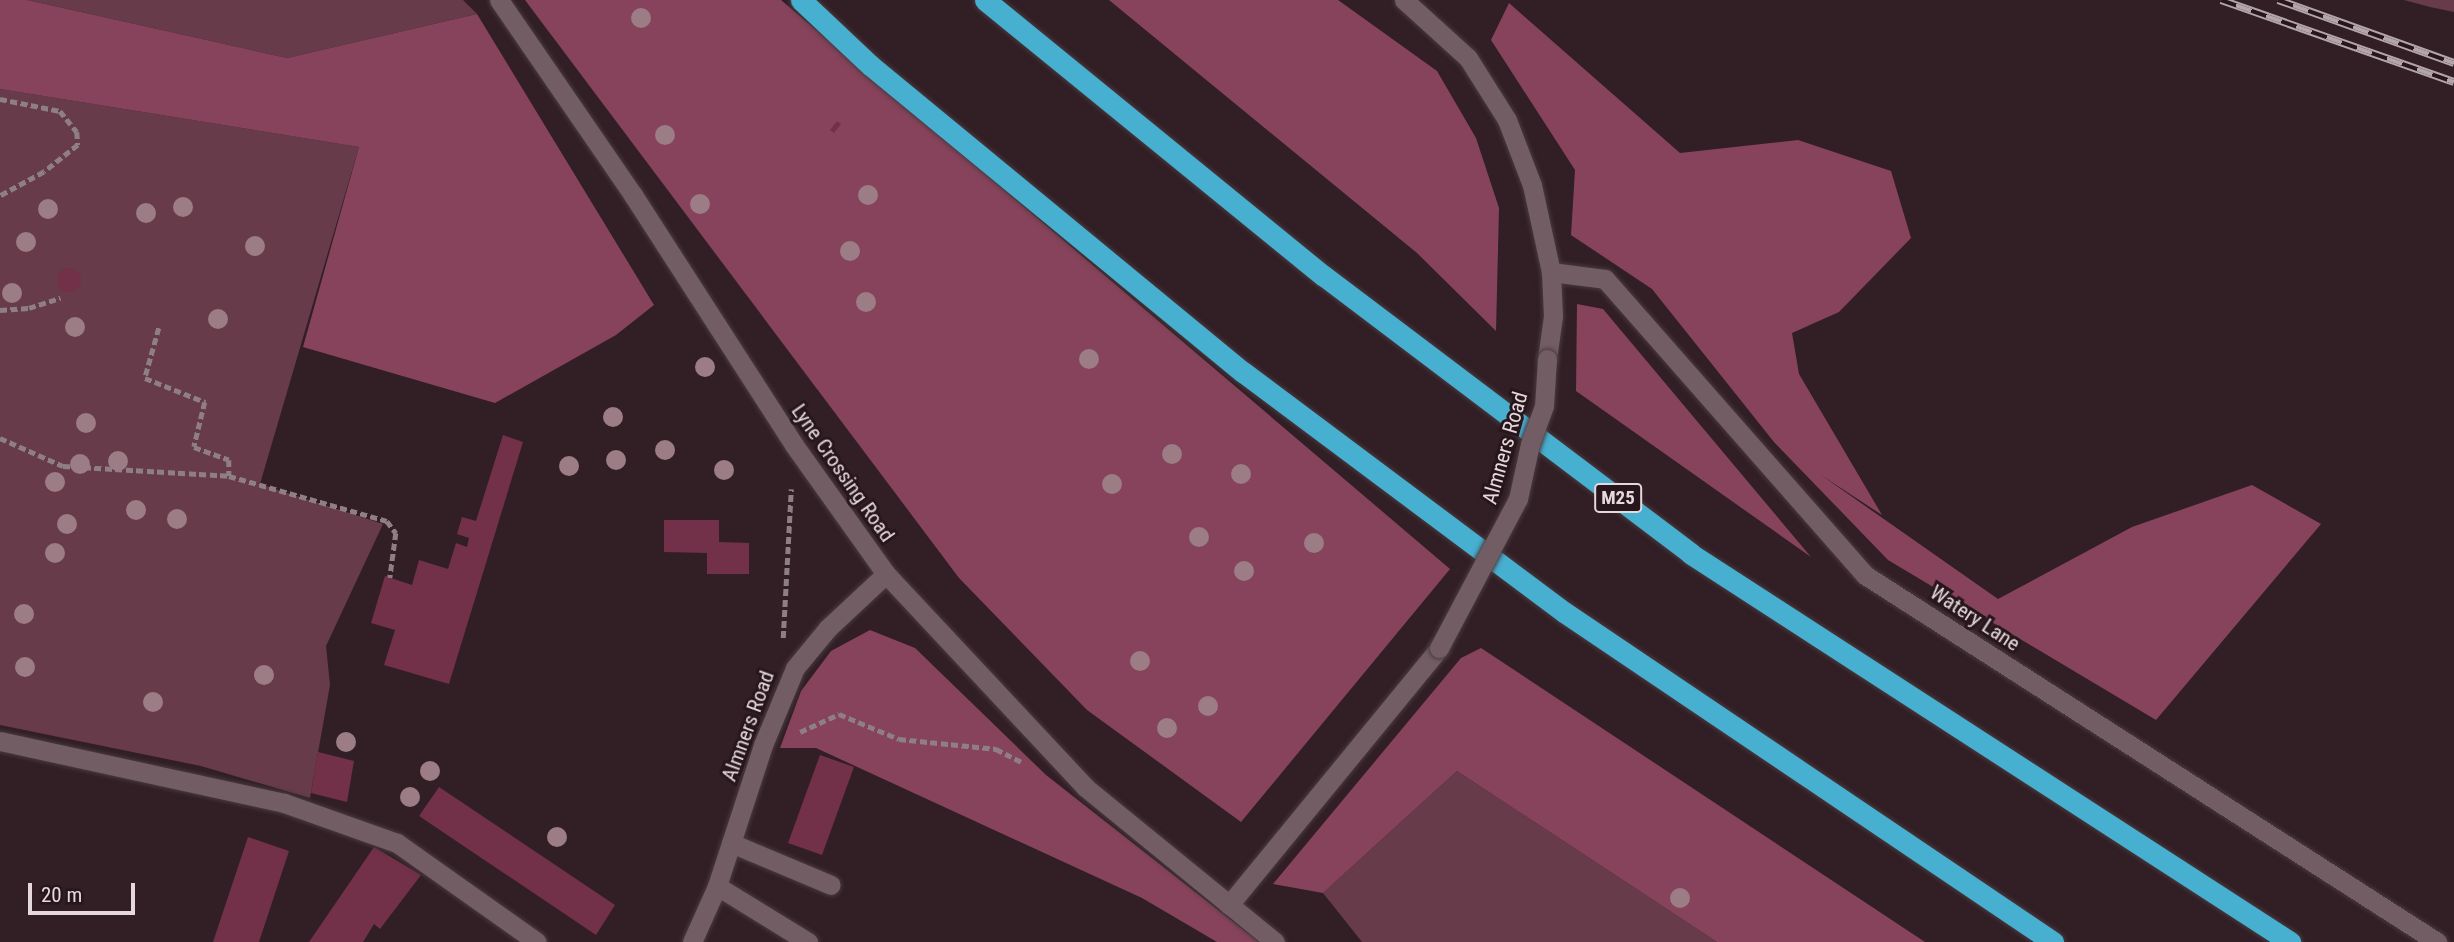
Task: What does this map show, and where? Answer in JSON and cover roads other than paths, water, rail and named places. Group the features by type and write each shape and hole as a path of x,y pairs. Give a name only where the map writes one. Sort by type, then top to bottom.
{"highway":[{"path":"801,0 870,65 1254,380 1564,612 2053,942"},
{"name":"M25","path":"985,0 1324,276 1691,554 2290,942"}],"street":[{"name":"Lyne Crossing Road","path":"499,0 634,195 794,445 886,575 1085,787 1275,942"},
{"name":"Almners Road","path":"1228,905 1439,648 1518,499 1530,444 1544,406 1553,316 1551,272 1532,185 1507,120 1468,58 1404,0"},
{"name":"Watery Lane","path":"1551,272 1605,279 1866,575 2437,942"},
{"name":"Almners Road","path":"692,942 718,886 763,745 794,668 828,628 886,575"},
{"path":"0,741 284,803 397,843 537,942"},
{"path":"731,843 831,886"},
{"path":"718,886 808,942"}],"railway":[{"path":"2221,0 2454,82"},
{"path":"2278,0 2454,63"}]}
